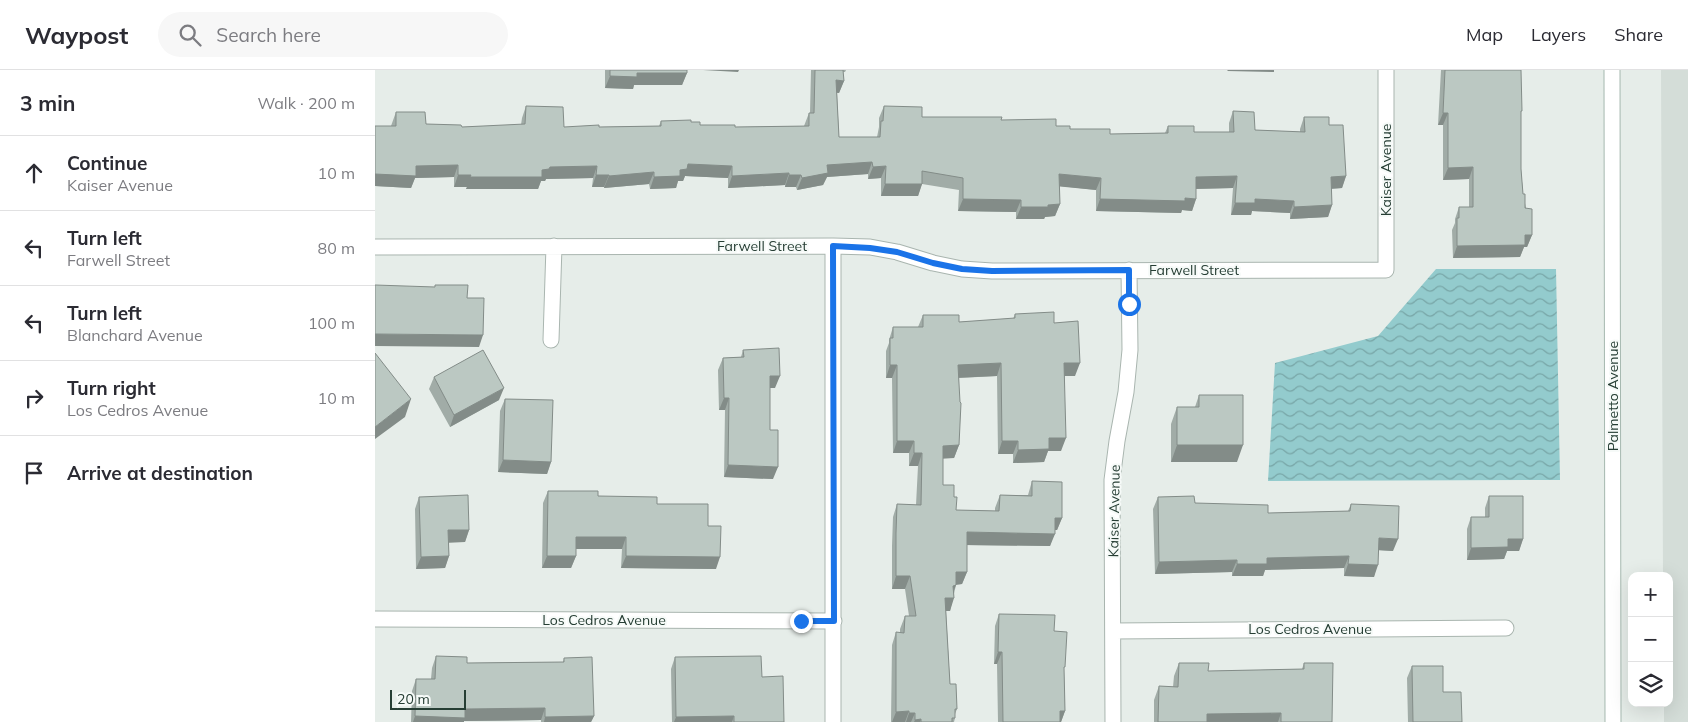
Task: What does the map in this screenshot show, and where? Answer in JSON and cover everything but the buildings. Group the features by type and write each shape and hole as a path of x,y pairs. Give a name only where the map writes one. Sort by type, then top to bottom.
{"street":[{"name":"Kaiser Avenue","path":"1386,70 1386,270"},
{"name":"Palmetto Avenue","path":"1612,70 1613,722"},
{"path":"551,340 553,246"},
{"name":"Farwell Street","path":"375,247 833,246 897,252 933,263 962,269 992,271 1386,270"},
{"path":"833,246 833,722"},
{"name":"Kaiser Avenue","path":"1113,722 1112,480 1117,441 1127,392 1130,350 1129,270"},
{"name":"Los Cedros Avenue","path":"375,619 834,621"},
{"name":"Los Cedros Avenue","path":"1113,631 1506,628"}],"shaded area":[{"path":"1661,70 1688,70 1688,722 1664,722 1664,707 1673,707 1673,572 1663,572"}],"water":[{"path":"1436,269 1556,269 1560,480 1268,481 1275,363 1378,336"}],"route":[{"path":"801,621 834,621 833,246 897,252 933,263 962,269 992,271 1129,270 1129,304"}]}
